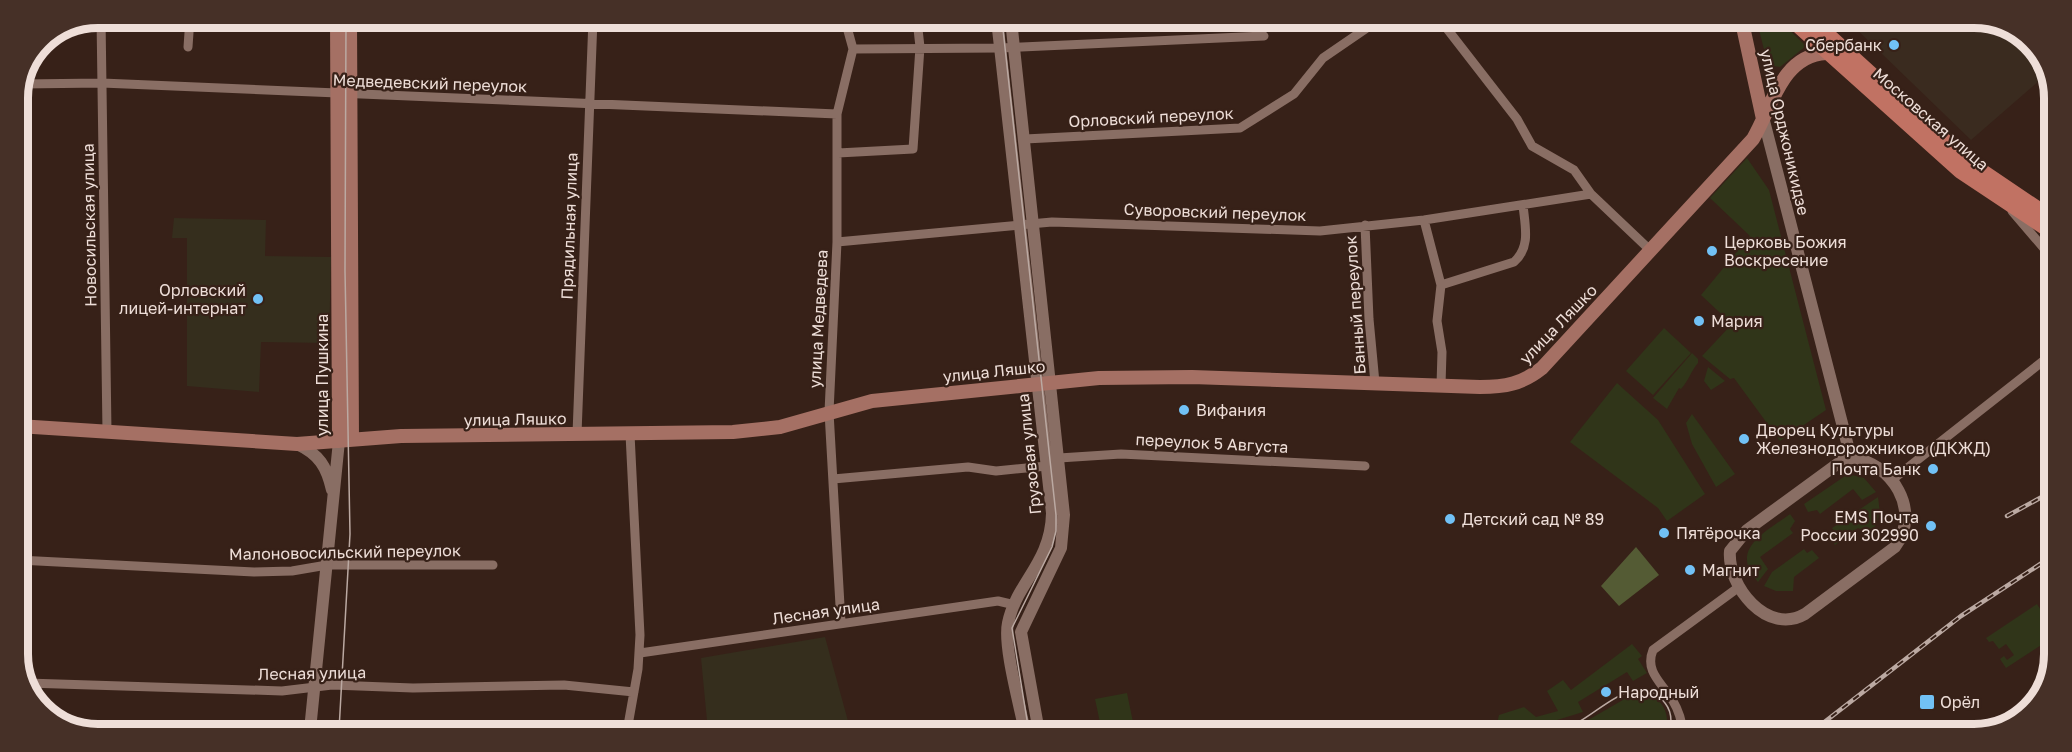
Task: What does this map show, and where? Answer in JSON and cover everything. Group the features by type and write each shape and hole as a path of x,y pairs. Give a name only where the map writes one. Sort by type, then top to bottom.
{"main road":[{"name":"улица Пушкина","path":"338,29 344,95"},
{"name":"улица Пушкина","path":"346,440 344,95 349,29"},
{"name":"улица Орджоникидзе","path":"1744,29 1764,121"},
{"name":"Московская улица","path":"1801,29 1960,171 2043,227"},
{"name":"Московская улица","path":"1822,29 1967,161 2043,212"},
{"name":"улица Ляшко","path":"29,427 297,444 346,440 757,430 780,427 872,401 1044,382 1132,376 1441,386 1511,386 1529,378 1542,368 1753,139 1784,77 1806,58 1826,53"}],"street":[{"name":"Новосильская улица","path":"101,29 107,431"},
{"path":"188,47 189,29"},
{"name":"Прядильная улица","path":"577,434 593,29"},
{"name":"улица Медведева","path":"841,623 829,412 837,242 837,114 853,49 847,29"},
{"path":"838,153 913,149 920,47 919,29"},
{"name":"Грузовая улица","path":"998,29 1019,224 1044,382 1059,458 1064,515 1063,540 1021,632 1038,724"},
{"name":"Грузовая улица","path":"1012,29 1034,222 1047,466 1052,513 1051,533 1039,564 1015,605 1007,632 1024,724"},
{"name":"Орловский переулок","path":"1025,139 1240,128 1294,94 1323,58 1365,29"},
{"path":"1447,29 1517,119 1533,146 1574,170 1592,194 1650,250"},
{"path":"853,49 1000,48 1264,36"},
{"name":"Медведевский переулок","path":"30,84 102,83 837,114"},
{"name":"улица Орджоникидзе","path":"1764,121 1851,458"},
{"name":"Суворовский переулок","path":"837,242 1034,222 1320,231 1424,220 1592,194"},
{"path":"2005,203 2043,248"},
{"path":"1441,285 1514,262 1520,257 1527,237 1523,206"},
{"path":"1424,220 1441,285 1437,321 1442,352 1441,386"},
{"name":"Банный переулок","path":"1365,225 1369,319 1375,383"},
{"path":"1892,480 2043,361"},
{"path":"628,724 640,653 630,434"},
{"name":"улица Пушкина","path":"311,724 334,501 346,440"},
{"path":"297,444 312,450 326,467 334,501"},
{"name":"переулок 5 Августа","path":"1059,458 1121,454 1365,466"},
{"path":"1851,458 1874,464 1892,480 1903,502 1905,518 1902,537 1895,547 1804,614 1792,620 1768,616 1739,587 1729,562 1730,551 1736,541 1840,462 1851,458"},
{"path":"833,478 968,467 996,471 1047,466"},
{"name":"Малоновосильский переулок","path":"29,561 254,572 292,571 327,566 493,565"},
{"path":"1681,724 1678,709 1652,672 1650,661 1653,650 1739,587"},
{"name":"Лесная улица","path":"640,653 998,601 1015,605"},
{"name":"Лесная улица","path":"35,683 282,691 332,685 413,688 564,685 634,692"}],"shaded area":[{"path":"1856,29 1983,29 2009,38 2023,49 2034,63 2041,79 1971,140"},
{"name":"Орловский лицей-интернат","path":"174,218 266,220 265,256 331,257 329,343 261,342 259,392 187,386 187,238 172,238"},
{"path":"825,637 849,724 707,724 701,658"}],"green space":[{"path":"1759,29 1788,29 1806,46 1780,67 1768,65"},
{"path":"1747,158 1769,190 1826,410 1780,441 1734,378 1730,379 1702,356 1732,324 1701,295 1750,236 1710,198"},
{"path":"1664,328 1691,353 1653,395 1626,371"},
{"path":"1692,353 1698,359 1698,363 1667,409 1653,398"},
{"path":"1708,367 1725,381 1711,390 1704,381"},
{"path":"1617,383 1658,420 1705,494 1667,521 1658,508 1570,442"},
{"path":"1692,414 1735,474 1716,487 1692,444 1686,423"},
{"path":"1848,474 1864,478 1876,492 1862,500 1853,489 1820,514 1817,510 1808,512 1804,504"},
{"path":"1878,497 1880,513 1872,535 1858,528 1835,545 1830,538 1835,533 1832,528"},
{"path":"1790,514 1795,521 1790,529 1793,533 1760,557 1768,569 1758,582 1747,560 1749,551 1761,535"},
{"path":"1636,547 1659,575 1619,606 1601,586"},
{"path":"1804,549 1807,553 1812,550 1819,558 1794,577 1793,591 1776,591 1764,586 1772,572"},
{"path":"2037,604 2044,615 2044,643 2006,668 2000,659 2004,656 2007,660 2014,655 2006,644 1999,649 1993,641 1989,642 1986,638"},
{"path":"1632,644 1642,656 1638,659 1647,673 1633,681 1627,672 1578,702 1583,712 1544,724 1497,724 1499,715 1524,707 1536,717 1558,711 1547,691 1563,680 1571,690"},
{"path":"1127,693 1133,724 1100,724 1095,699"},
{"path":"1635,693 1651,695 1657,699 1662,704 1667,718 1667,724 1583,723"}],"tram line":[{"path":"339,724 350,534 345,271 346,29"},
{"path":"1003,29 1056,515 1056,531 1052,547 1012,628 1028,724"},
{"path":"1575,724 1622,694 1637,689 1655,693 1662,699 1669,710 1671,724"}],"railway":[{"path":"2007,516 2044,496"},
{"path":"1822,724 1961,616 2044,562"}],"place":[{"name":"Сбербанк","path":"1894,45"},
{"name":"Церковь Божия Воскресение","path":"1712,251"},
{"name":"Орловский лицей-интернат","path":"258,299"},
{"name":"Мария","path":"1699,321"},
{"name":"Вифания","path":"1184,410"},
{"name":"Дворец Культуры Железнодорожников (ДКЖД)","path":"1744,439"},
{"name":"Почта Банк","path":"1933,469"},
{"name":"Детский сад № 89","path":"1450,519"},
{"name":"EMS Почта России 302990","path":"1931,526"},
{"name":"Пятёрочка","path":"1664,533"},
{"name":"Магнит","path":"1690,570"},
{"name":"Народный","path":"1606,692"},
{"name":"Орёл","path":"1927,702"}]}
